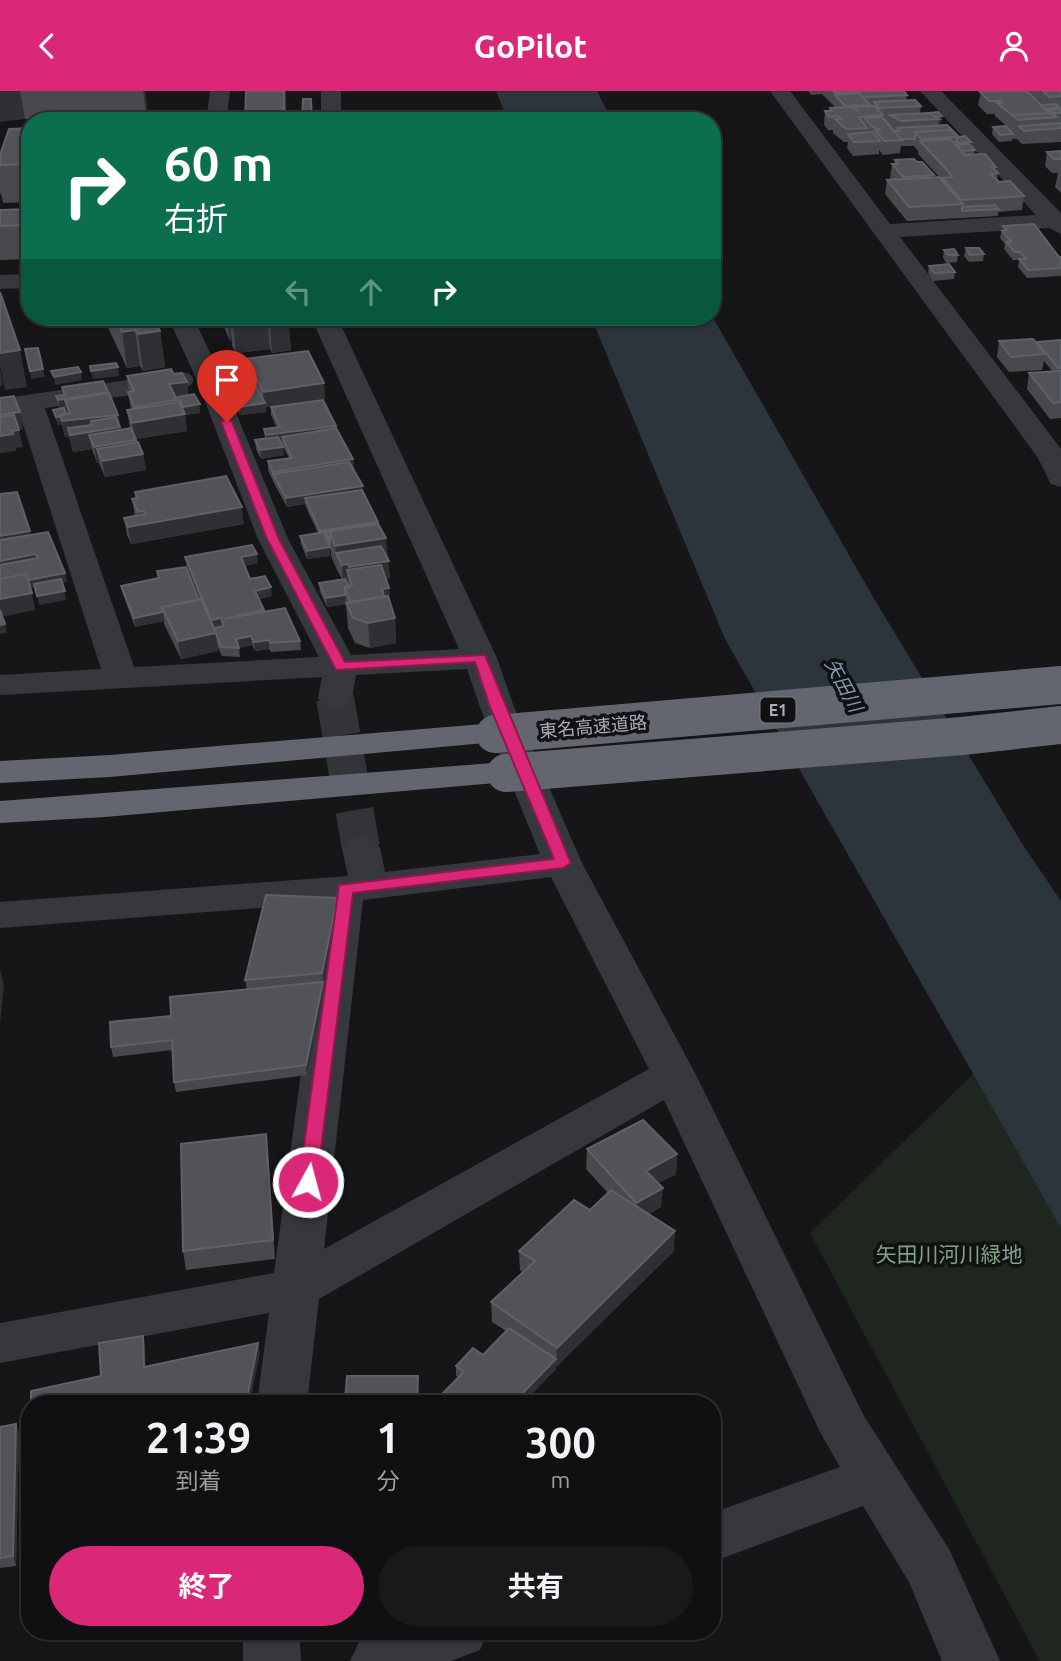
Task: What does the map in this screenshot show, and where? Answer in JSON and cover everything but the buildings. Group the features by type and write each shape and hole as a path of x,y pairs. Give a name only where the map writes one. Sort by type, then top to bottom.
{"highway":[{"name":"東名高速道路","path":"0,772 124,765 1061,685"},
{"path":"0,812 105,806 961,736 1061,725"}],"street":[{"path":"217,112 220,91"},
{"path":"331,91 331,112"},
{"path":"780,91 1052,457 1061,478"},
{"path":"930,91 1059,223"},
{"path":"884,231 1059,223"},
{"path":"0,282 21,281"},
{"path":"186,326 221,374 273,539 338,682"},
{"path":"324,326 326,356 481,658 497,707 563,863 674,1075 846,1432 930,1567 971,1661"},
{"path":"969,348 995,346"},
{"path":"121,677 96,607 52,460 15,405 221,374"},
{"path":"0,685 121,677 338,682 481,658"},
{"path":"283,1395 295,1289 361,848"},
{"path":"0,915 357,888 563,863"},
{"path":"0,1343 295,1289 674,1075"},
{"path":"721,1535 874,1478"},
{"path":"271,1640 272,1661"},
{"path":"379,1661 436,1640"}],"green space":[{"name":"矢田川河川緑地","path":"1061,988 1061,1661 1040,1661 810,1233"}],"water":[{"path":"496,91 597,91 608,112 504,112"},
{"name":"矢田川","path":"595,326 718,326 873,597 1023,845 1061,901 1061,1228 725,639"}],"tunnel":[{"path":"335,698 361,848"}],"route":[{"path":"227,422 273,539 341,667 481,658 497,707 563,863 345,888 308,1182"}]}
